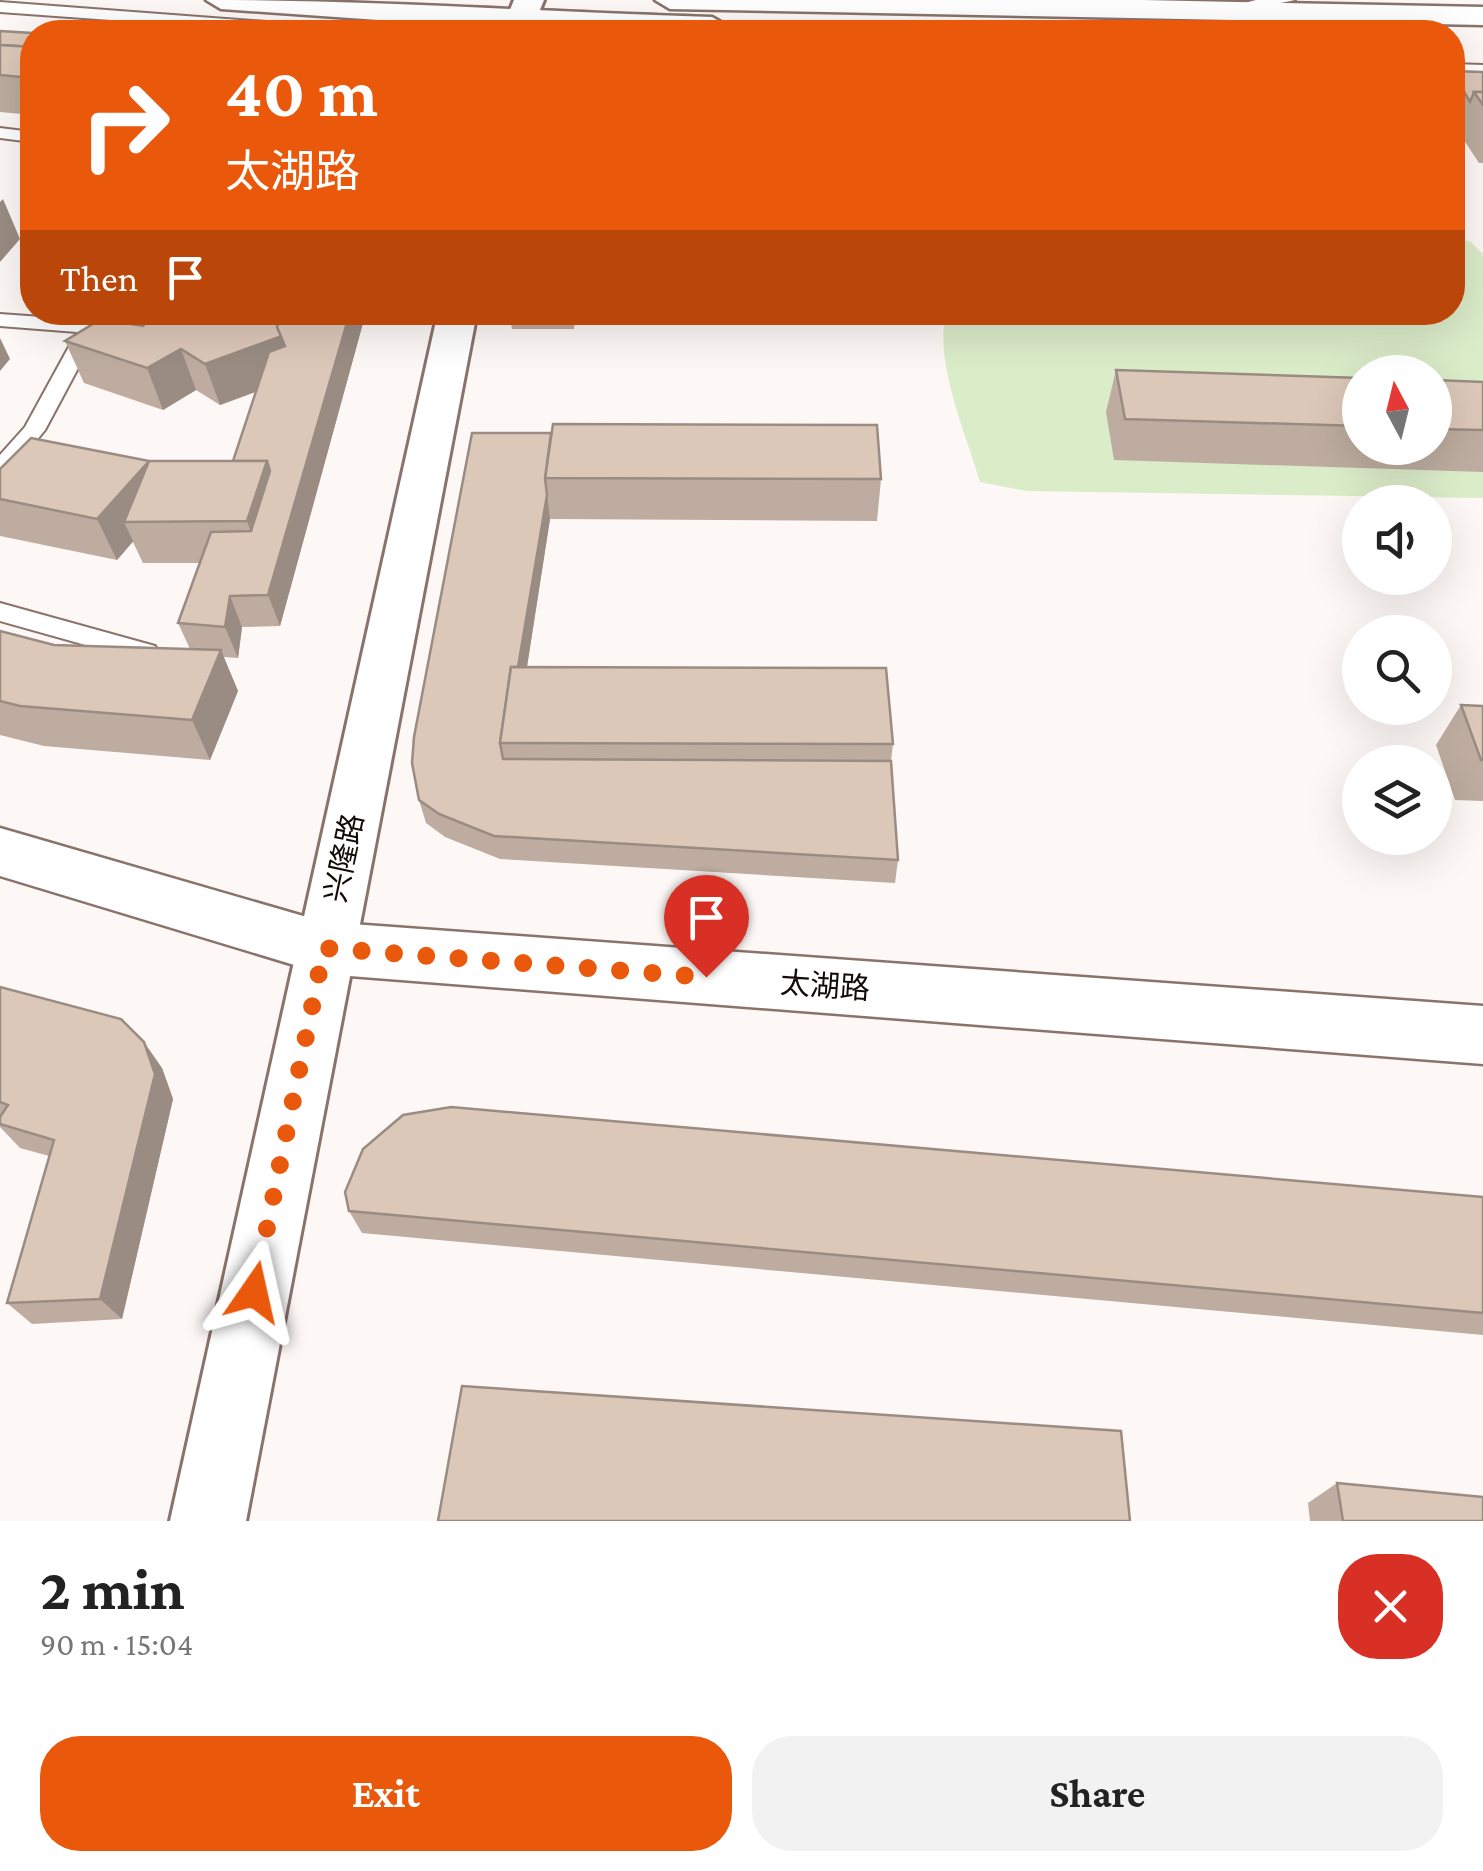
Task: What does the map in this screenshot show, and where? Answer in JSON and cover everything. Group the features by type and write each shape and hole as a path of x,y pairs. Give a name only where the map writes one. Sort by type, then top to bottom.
{"main road":[{"path":"220,0 589,20"},
{"path":"670,0 1483,16"},
{"name":"太湖路","path":"0,852 324,948 1483,1036"}],"street":[{"name":"兴隆路","path":"208,1521 455,325"}],"lane":[{"path":"1216,10 1287,0"},
{"path":"0,7 173,20"},
{"path":"0,470 34,430 92,325"},
{"path":"17,450 52,458"},
{"path":"0,612 146,653"}],"green space":[{"path":"1465,240 1483,254 1483,498 1452,498 1452,485 1342,485 1342,496 1026,491 980,482 953,397 944,351 945,325 1465,325"}],"building":[{"path":"0,31 20,32 20,46 0,45"},
{"path":"0,45 20,46 20,77 0,75"},
{"path":"1465,71 1483,72 1483,92 1474,92 1470,102 1465,93"},
{"path":"91,325 277,325 282,336 205,364 181,349 147,368 65,341"},
{"path":"346,325 268,595 230,596 225,627 178,623 211,532 251,531 270,471 267,461 233,461 269,352 285,346 277,327"},
{"path":"1116,370 1342,377 1342,425 1125,419"},
{"path":"1452,381 1483,382 1483,430 1452,429"},
{"path":"553,424 877,425 881,479 545,478"},
{"path":"472,433 551,433 545,478 547,495 518,667 511,667 500,743 503,759 891,761 898,860 494,836 439,814 419,800 412,763 414,737"},
{"path":"31,438 149,461 97,519 0,499 0,469"},
{"path":"149,461 267,461 247,521 124,522"},
{"path":"0,631 54,645 221,650 192,720 20,706 0,701"},
{"path":"511,667 886,668 893,744 500,743"},
{"path":"1461,705 1483,706 1483,760 1481,760"},
{"path":"0,987 121,1019 144,1042 155,1074 100,1299 7,1303 54,1140 0,1124 8,1105 0,1102"},
{"path":"451,1107 1483,1197 1483,1313 349,1211 345,1192 363,1149 403,1115"},
{"path":"462,1386 1121,1431 1130,1521 438,1521"},
{"path":"1337,1483 1483,1497 1483,1521 1343,1521"}],"route":[{"path":"254,1292 324,948 706,977"}]}
